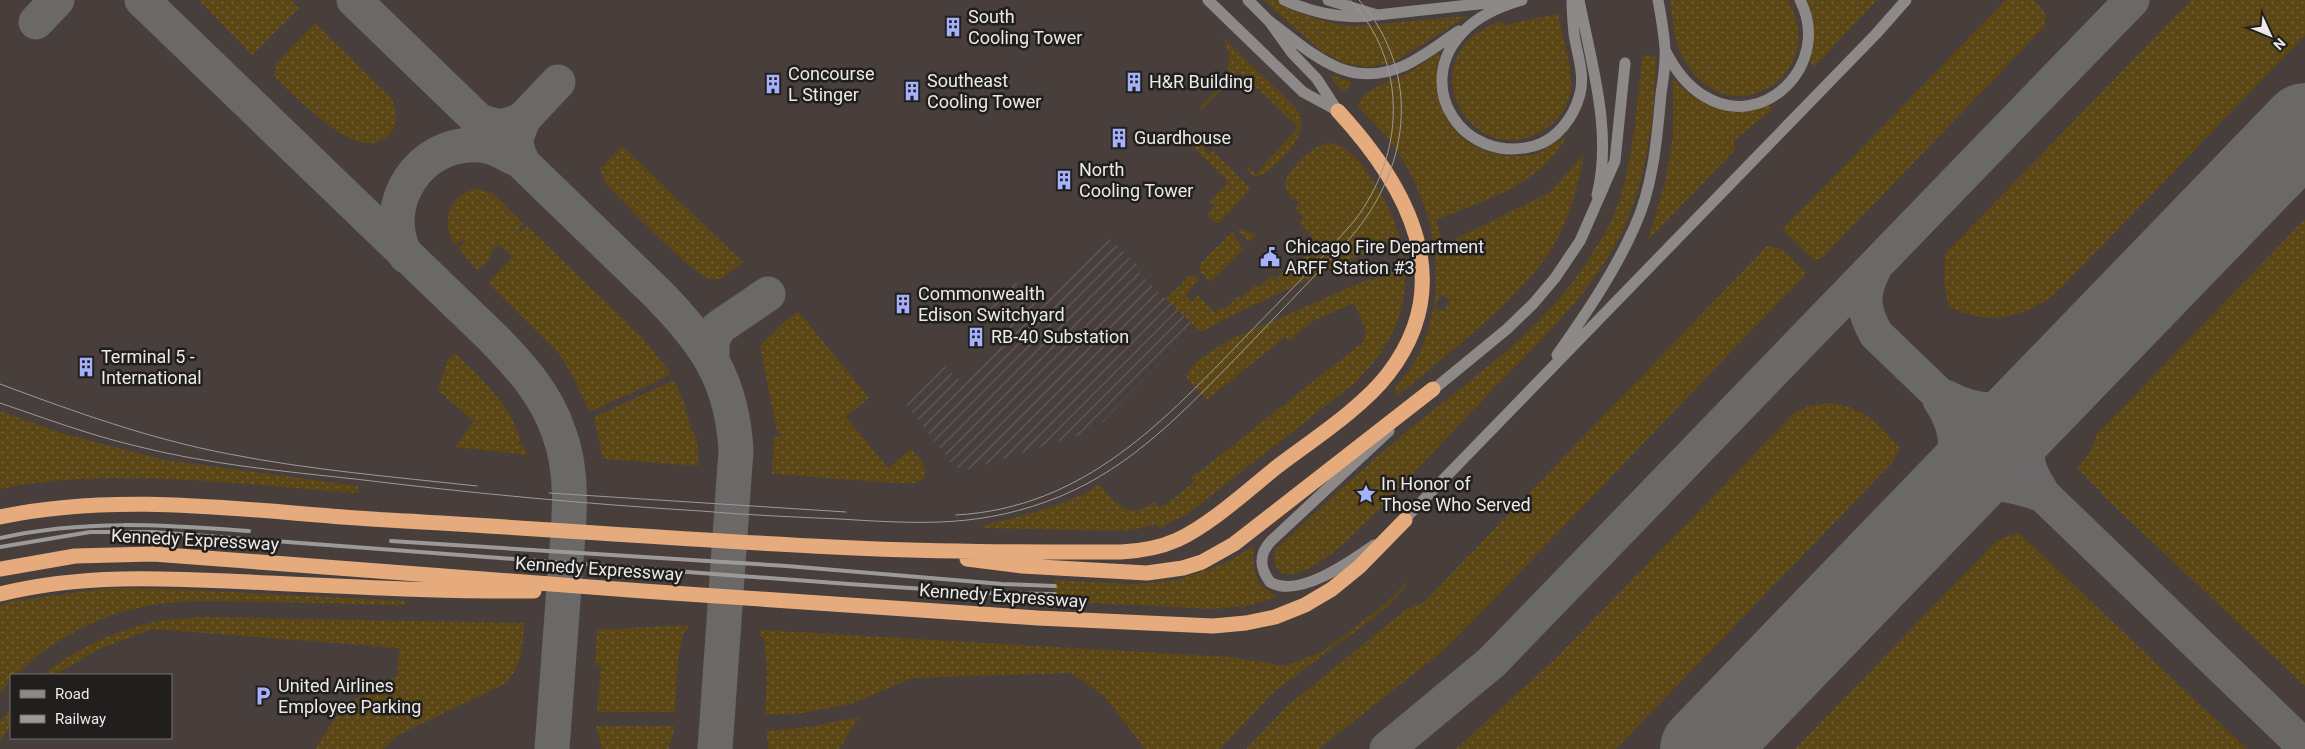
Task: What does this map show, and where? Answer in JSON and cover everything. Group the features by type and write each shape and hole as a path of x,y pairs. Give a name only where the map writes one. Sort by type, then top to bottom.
{"highway":[{"path":"896,549 1121,552 1160,547 1193,531 1375,389 1388,375 1409,340 1422,294 1421,259 1412,219 1393,182 1367,145 1338,111"},
{"path":"896,549 1022,566 1131,574 1164,572 1183,568 1202,562 1234,544 1433,389"},
{"name":"Kennedy Expressway","path":"0,516 28,510 97,504 170,505 321,516 896,549"},
{"name":"Kennedy Expressway","path":"0,569 75,556 153,554 643,591 1038,618 1197,626 1246,623 1275,617 1305,605 1332,589 1359,567 1405,520"},
{"path":"0,594 58,583 144,577 417,590 643,591"}],"street":[{"path":"1208,0 1303,92 1338,111"},
{"path":"1248,0 1269,21 1292,53 1317,79 1338,111"},
{"path":"1284,0 1318,13 1352,18 1516,0"},
{"path":"1328,0 1377,15"},
{"path":"1269,21 1333,66 1358,75 1374,75 1402,67 1474,21 1499,8 1522,0"},
{"path":"1474,21 1462,33 1446,57 1442,80 1444,98 1458,125 1475,139 1487,146 1500,149 1522,149 1540,144 1554,136 1566,123 1580,95 1581,72 1572,0"},
{"path":"1579,0 1599,104 1603,149 1594,206 1580,241"},
{"path":"1534,386 1597,295 1635,226 1649,181 1659,123 1665,50 1658,0"},
{"path":"1665,50 1683,77 1704,97 1733,106 1761,102 1790,83 1805,58 1810,36 1808,21 1800,0"},
{"path":"1625,63 1615,161 1580,241 1560,272 1532,304 1500,334 1433,389 1271,540 1261,556 1263,572 1270,582 1283,587 1309,582 1359,555 1405,520 1902,3"}],"shaded area":[{"path":"0,0 2305,0 2305,749 0,749"},
{"path":"199,0 290,0 299,8 252,55"},
{"path":"1264,0 1275,0 1288,8 1314,18 1336,24 1357,26 1468,16 1392,63 1367,67 1345,63 1322,52"},
{"path":"1670,0 1787,0 1798,27 1796,52 1786,73 1768,88 1746,96 1722,93 1699,79 1680,52 1675,34"},
{"path":"1805,0 1877,0 1814,67 1810,62 1814,38 1813,22"},
{"path":"2006,0 2034,0 2044,12 2045,26 1822,258 1814,261 1782,229"},
{"path":"2191,0 2305,0 2305,36 2054,295 2029,310 2003,317 1989,318 1976,316 1949,306 1944,284 1945,254"},
{"path":"1558,14 1569,61 1571,80 1570,95 1566,107 1559,117 1545,129 1518,140 1493,137 1473,125 1459,106 1452,83 1456,59 1472,37 1502,21 1503,25"},
{"path":"315,23 391,98 396,112 395,125 390,134 377,142 362,142 345,136 312,112 274,76 276,64"},
{"path":"1222,36 1296,108 1301,118 1299,136 1294,144 1265,174 1254,177 1247,169 1248,167 1256,174 1298,127 1239,71 1202,110 1200,107 1215,91 1226,75 1229,58"},
{"path":"1438,53 1440,55 1437,91 1441,107 1448,122 1458,134 1471,144 1487,151 1505,155 1524,156 1539,152 1566,138 1554,155 1525,180 1509,190 1436,220 1443,245 1550,192 1584,154 1575,195 1564,225 1535,272 1483,324 1398,395 1393,390 1416,360 1430,322 1435,294 1436,266 1432,237 1425,209 1415,183 1401,157 1384,134 1358,107 1360,101 1371,90 1408,73","holes":["1440,295 1450,299 1444,311 1435,307"]},
{"path":"1643,55 1656,56 1652,120 1645,162 1634,203 1626,223 1614,248 1598,272 1562,318 1351,537 1309,569 1300,573 1282,573 1274,562 1276,549 1412,427 1510,347 1555,304 1575,279 1608,227 1621,194 1634,135"},
{"path":"1328,74 1351,82 1351,85 1343,92"},
{"path":"1673,78 1695,97 1717,108 1741,110 1770,105 1772,109 1733,142 1735,150 1648,240 1666,179 1673,135"},
{"path":"1198,141 1209,154 1213,151 1249,187 1247,193 1219,223 1215,223 1207,214 1215,206 1210,201 1229,182 1193,147"},
{"path":"1326,143 1341,146 1347,150 1363,166 1372,179 1387,206 1398,233 1404,260 1405,286 1400,313 1390,338 1374,362 1352,385 1189,513 1160,528 1156,525 1125,531 1118,529 1116,531 983,528 983,525 1060,504 1075,498 1099,484 1111,498 1124,508 1137,510 1145,508 1154,502 1160,509 1194,482 1191,478 1363,342 1366,331 1354,303 1313,321 1289,341 1285,337 1207,400 1187,378 1188,372 1199,360 1238,336 1371,278 1373,280 1402,267 1397,238 1235,314 1201,332 1166,299 1190,275 1199,280 1185,295 1192,302 1198,295 1215,313 1222,306 1225,309 1239,296 1242,298 1255,285 1258,288 1271,275 1276,279 1291,264 1294,267 1315,246 1310,240 1312,237 1300,221 1303,217 1296,209 1299,202 1295,198 1293,200 1286,190 1286,180 1300,160 1320,145"},
{"path":"622,146 743,262 723,277 714,280 710,279 687,264 657,236 605,183 600,169"},
{"path":"477,189 492,193 524,224 519,229 521,232 527,226 640,335 670,372 668,376 590,412 572,375 559,354 488,283 512,257 499,245 490,254 492,257 477,270 458,248 464,243 462,240 455,245 450,236 448,218 454,202 467,192"},
{"path":"2305,219 2305,686 2117,509 2077,468 2089,454 2098,433"},
{"path":"1242,229 1257,235 1250,242 1237,230"},
{"path":"1232,232 1243,249 1211,282 1200,272 1200,264"},
{"path":"1107,236 1142,270 1139,273 1195,327 1103,422 1085,433 971,469 959,469 953,465 905,403 944,366 964,384 1012,334 986,309 1014,280 1040,306"},
{"path":"1767,246 1782,249 1805,272 1805,275 1445,649 1319,749 1246,749 1288,705 1407,609 1424,602"},
{"path":"799,312 869,398 846,417 888,468 911,449 924,465 925,477 915,483 895,483 772,474 774,436 781,437 776,427 760,346 785,321"},
{"path":"455,353 503,404 516,428 521,441 518,442 519,445 523,444 528,455 455,447 474,421 438,391 447,361"},
{"path":"672,381 675,382 685,406 691,430 697,439 699,466 603,459 594,417"},
{"path":"1828,403 1861,412 1884,430 1900,448 1892,463 1616,749 1456,749 1555,659 1796,411"},
{"path":"0,411 61,433 165,460 358,486 358,493 224,482 132,478 43,482 0,489"},
{"path":"2019,533 2247,749 1795,749 1997,540"},
{"path":"1253,546 1256,575 1263,586 1277,596 1276,598 1245,606 1213,609 1055,601 1054,580 1130,584 1174,581 1226,563"},
{"path":"1409,580 1404,589 1385,609 1275,691 1220,749 1145,749 1104,696 1071,673 913,678 851,704 797,714 765,715 767,669 764,639 760,635 760,630 1230,657 1285,666 1322,652 1384,605"},
{"path":"109,588 171,589 405,601 406,605 207,601 146,606 105,618 67,636 17,674 10,674 10,681 0,693 0,605 12,601"},
{"path":"200,617 524,623 519,663 505,684 402,733 382,749 316,749 331,724 349,705 397,676 399,648 152,629 99,649 57,674 44,674 80,650 107,637 121,631 169,620"},
{"path":"688,626 687,630 683,633 678,660 675,712 597,712 601,666 595,665 597,630"},
{"path":"10,708 10,727 0,741 0,723"},
{"path":"859,718 839,749 769,749 766,731 809,727"},
{"path":"596,726 675,726 669,749 602,749"}],"taxiway":[{"path":"36,22 57,0"},
{"path":"142,0 493,338 540,393 554,419 565,451 569,489 568,529 552,749"},
{"path":"354,0 658,294 690,329 714,364 729,403 736,450 715,749"},
{"path":"1387,749 1492,662 2132,0"},
{"path":"524,118 558,82"},
{"path":"480,121 503,126 513,124 524,118 516,140 523,163"},
{"path":"406,256 399,236 397,216 401,197 410,180 423,165 439,153 458,146 488,146 514,158"},
{"path":"1875,267 1867,285 1865,301 1868,317 1876,334 2305,747"},
{"path":"712,359 712,342 718,328 768,294"},
{"path":"1945,397 1974,408 2001,409 2027,401 2054,386"},
{"path":"2040,489 2028,463 2027,438 2035,412 2051,389"},
{"path":"1937,506 1950,480 1956,453 1953,427 1948,413 1940,400"},
{"path":"1937,506 1960,490 1984,484 2003,484 2043,495"}],"runway":[{"path":"1703,749 2305,126"}],"tram line":[{"path":"956,515 1002,509 1044,496 1083,477 1119,454 1186,398 1355,220 1372,194 1384,167 1391,138 1393,109 1391,80 1383,52 1369,25 1350,0"},
{"path":"0,403 66,426 160,452 271,470 484,493 736,514 898,522 978,519 1032,506 1087,484 1156,436 1237,357 1345,244 1367,217 1383,187 1395,156 1401,124 1400,92 1394,60 1380,29 1359,0"},
{"path":"0,384 113,424 200,448 260,460 321,469 477,486"},
{"path":"549,493 846,512"}],"railway":[{"path":"0,538 62,528 124,525 249,531"},
{"path":"0,547 90,532 153,532 849,584 985,593 1055,594"},
{"path":"391,541 787,566 1002,584 1055,586"}],"place":[{"name":"South Cooling Tower","path":"953,27"},
{"name":"H&R Building","path":"1134,82"},
{"name":"Concourse L Stinger","path":"773,84"},
{"name":"Southeast Cooling Tower","path":"912,91"},
{"name":"Guardhouse","path":"1119,138"},
{"name":"North Cooling Tower","path":"1064,180"},
{"name":"Chicago Fire Department ARFF Station #3","path":"1270,257"},
{"name":"Commonwealth Edison Switchyard","path":"903,304"},
{"name":"RB-40 Substation","path":"976,337"},
{"name":"Terminal 5 - International","path":"86,367"},
{"name":"In Honor of Those Who Served","path":"1366,494"},
{"name":"United Airlines Employee Parking","path":"263,696"}]}
